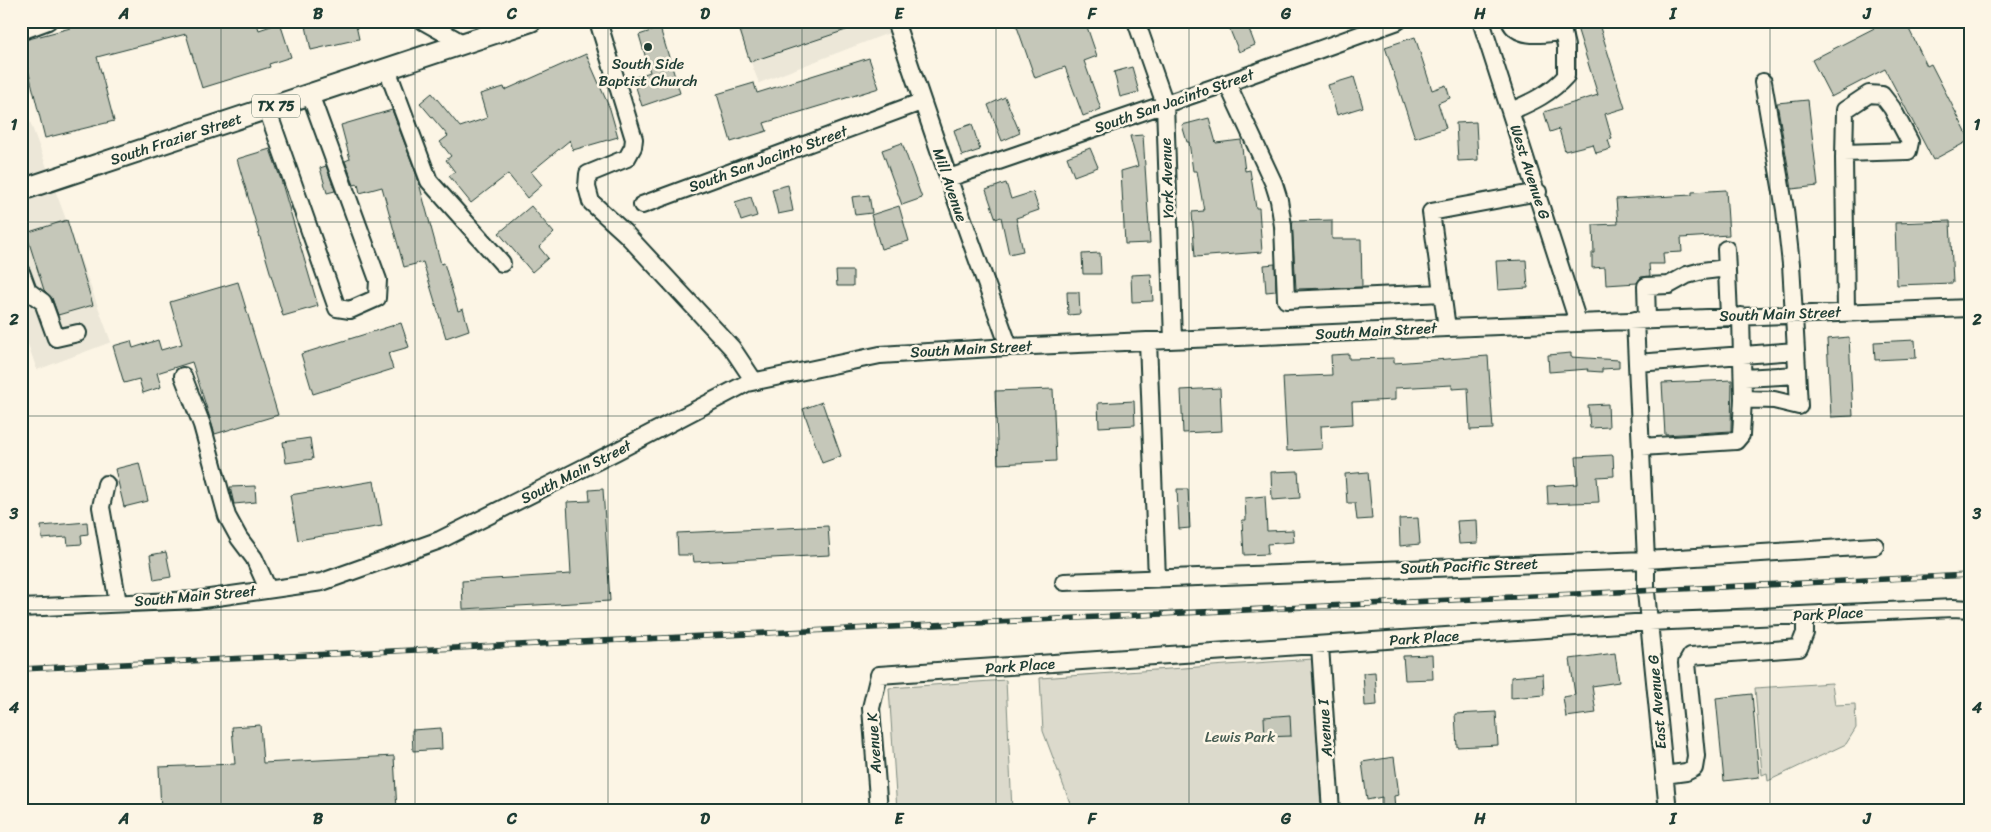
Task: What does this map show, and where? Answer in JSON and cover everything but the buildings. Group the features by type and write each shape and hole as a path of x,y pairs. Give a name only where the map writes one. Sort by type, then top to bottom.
{"main road":[{"name":"South Frazier Street","path":"21,190 531,21"}],"street":[{"path":"21,31 48,21"},
{"path":"423,21 464,44"},
{"path":"598,21 634,139 633,147 627,158 588,174 587,187 591,202 626,234 732,348 754,381"},
{"name":"Mill Avenue","path":"895,21 921,102 1009,347"},
{"name":"York Avenue","path":"1136,21 1165,104 1173,340"},
{"name":"South San Jacinto Street","path":"949,178 1227,83 1379,25 1398,21"},
{"name":"West Avenue G","path":"1481,21 1538,192 1578,322"},
{"path":"1510,21 1512,26 1525,34 1561,27 1566,46 1566,76 1557,86 1537,100 1511,111"},
{"path":"387,69 429,180 502,263"},
{"path":"1744,399 1774,400 1799,406 1791,264 1785,210 1763,82"},
{"path":"1227,83 1280,200 1286,300 1443,293"},
{"path":"267,109 337,308 350,310 377,298 378,280 310,94"},
{"path":"1844,153 1908,151 1910,142 1892,108 1882,95 1869,94 1845,110 1844,153 1846,312"},
{"name":"South San Jacinto Street","path":"642,206 921,102"},
{"path":"1447,328 1431,212 1538,192"},
{"path":"1641,447 1736,441 1740,435 1744,378 1742,355 1727,268 1726,249"},
{"path":"1646,560 1637,363 1646,286 1670,285 1687,275 1727,268"},
{"path":"21,272 28,291 43,302 56,338 78,333"},
{"name":"South Main Street","path":"21,608 196,600 322,582 440,540 754,381 880,355 1009,347 1578,322 1970,308"},
{"path":"1148,341 1157,579"},
{"path":"1637,363 1796,351"},
{"path":"1744,378 1797,375"},
{"path":"183,376 202,425 227,516 239,538 254,558 268,589"},
{"path":"106,484 101,508 118,603"},
{"name":"South Pacific Street","path":"1064,582 1646,560 1875,546"},
{"name":"East Avenue G","path":"1646,560 1646,592 1668,811"},
{"name":"Park Place","path":"879,675 1649,622 1953,608 1970,609"},
{"path":"1664,775 1686,772 1694,768 1696,756 1686,663 1691,656 1799,648 1805,633 1805,615"},
{"name":"Avenue I","path":"1320,646 1331,811"},
{"name":"Avenue K","path":"879,675 871,708 879,811"}],"shaded area":[{"path":"735,21 920,21 759,83"},
{"path":"21,97 111,342 37,370 21,324"}],"green space":[{"name":"Lewis Park","path":"1313,659 1321,811 1073,811 1043,731 1040,678"},
{"path":"1006,680 1012,811 897,811 889,688"},
{"path":"1832,683 1835,705 1855,704 1856,728 1846,744 1768,781 1767,773 1762,775 1755,688"}],"railway":[{"path":"1967,21 1970,26"},
{"path":"21,669 1970,575"}],"place":[{"name":"South Side Baptist Church","path":"648,47"}]}
